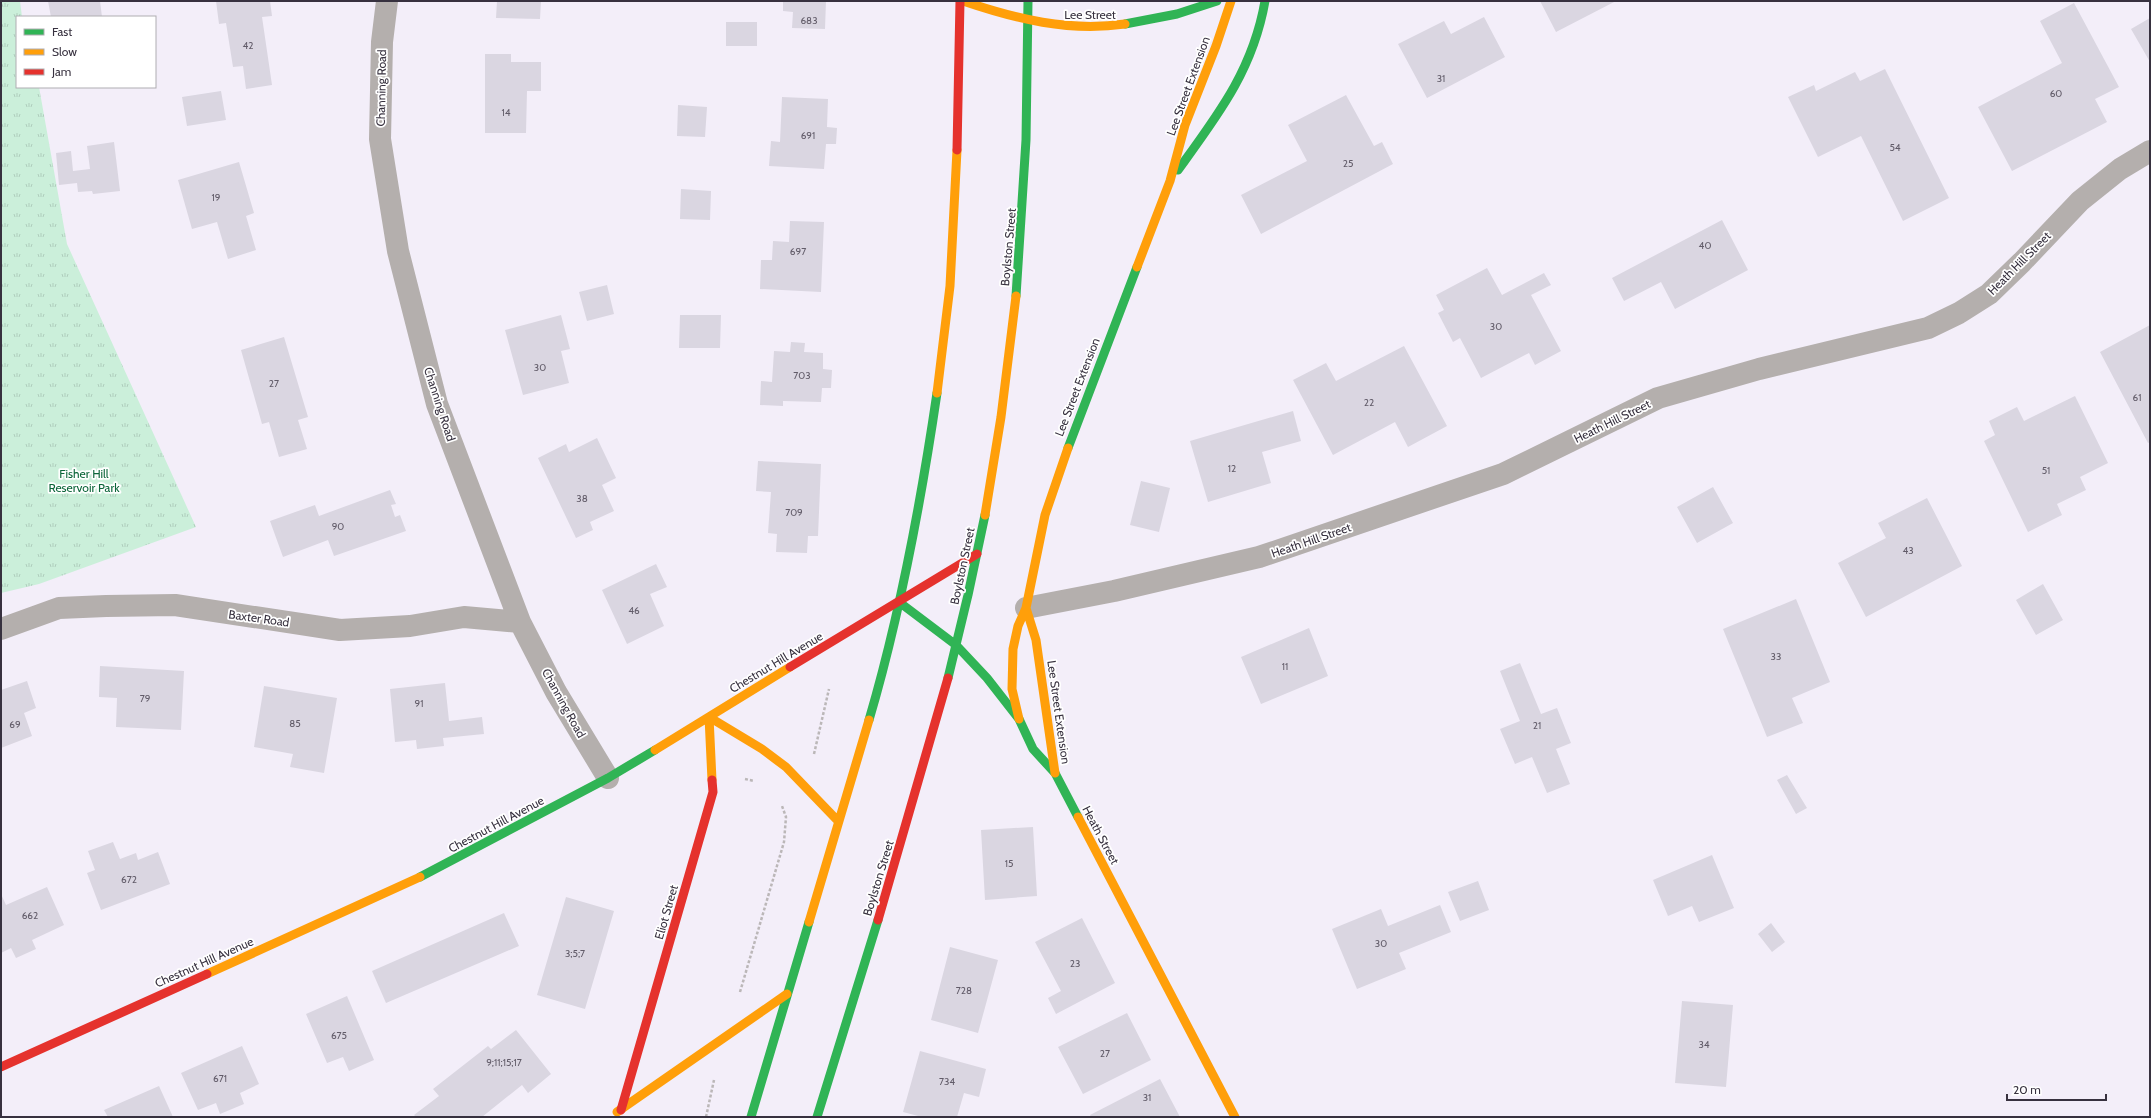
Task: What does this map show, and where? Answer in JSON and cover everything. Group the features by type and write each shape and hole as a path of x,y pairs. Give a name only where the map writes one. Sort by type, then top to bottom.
{"main road":[{"path":"751,1117 875,700 899,602 927,463 945,338 956,190 960,1"},
{"name":"Lee Street","path":"963,1 1028,21 1076,27 1116,26 1152,20 1217,1"},
{"name":"Boylston Street","path":"817,1117 851,1010 927,756 956,646 977,554 996,441 1017,285 1026,142 1028,1"},
{"name":"Lee Street Extension","path":"1019,719 1012,689 1011,664 1018,626 1026,608 1045,515 1061,466 1154,219 1170,181 1185,125 1216,46 1231,1"},
{"name":"Lee Street Extension","path":"1170,181 1236,86 1259,37 1265,1"},
{"name":"Chestnut Hill Avenue","path":"1,1067 429,873 608,778 977,554"},
{"name":"Heath Street","path":"899,602 956,646 991,682 1019,719 1034,749 1055,773 1235,1117"},
{"name":"Lee Street Extension","path":"1026,608 1036,640 1055,773"},
{"path":"709,717 762,749 786,767 838,821"},
{"name":"Eliot Street","path":"621,1110 714,792 709,717"},
{"path":"611,1117 787,994"},
{"path":"621,1110 629,1117"}],"street":[{"name":"Channing Road","path":"387,1 382,42 380,139 398,251 438,404 520,622 556,692 608,778"},
{"name":"Heath Hill Street","path":"1026,608 1114,591 1259,557 1503,474 1658,398 1759,369 1928,328 1959,313 1989,294 2022,262 2080,201 2120,170 2150,150"},
{"name":"Baxter Road","path":"1,629 59,608 175,605 340,630 410,626 464,617 520,622"}],"path":[{"path":"812,758 819,736 829,689"},
{"path":"745,778 758,782"},
{"path":"738,996 784,842 786,817 779,800"},
{"path":"706,1117 715,1076"}],"green space":[{"name":"Fisher Hill Reservoir Park","path":"1,1 20,1 22,16 16,16 16,88 39,88 67,244 196,527 39,584 1,593"}],"building":[{"path":"48,1 100,1 102,16 51,16"},
{"path":"216,1 270,1 272,16 262,17 272,85 246,89 243,66 233,67 226,23 219,24"},
{"path":"497,1 541,1 540,19 496,18"},
{"path":"783,1 826,1 825,29 792,28 793,12 783,11"},
{"path":"1540,1 1616,1 1556,32"},
{"path":"2074,3 2119,87 2095,99 2107,122 2012,171 1978,107 2062,63 2040,21"},
{"path":"1484,17 1505,57 1427,98 1398,44 1444,21 1451,34"},
{"path":"2150,18 2150,62 2131,29"},
{"path":"726,22 757,22 757,46 726,46"},
{"path":"485,54 511,54 511,62 541,62 541,91 527,91 526,133 485,133"},
{"path":"1885,69 1949,198 1903,221 1861,136 1818,157 1788,97 1814,85 1816,91 1855,72 1860,81"},
{"path":"221,91 226,120 187,126 182,97"},
{"path":"1346,95 1374,146 1382,142 1393,164 1261,234 1241,195 1307,161 1288,125"},
{"path":"782,97 828,99 827,127 837,128 836,144 826,144 824,169 769,166 771,141 780,142"},
{"path":"678,105 707,107 705,137 677,136"},
{"path":"114,142 120,191 93,194 92,191 78,192 77,183 59,185 56,153 71,151 73,171 90,169 87,146"},
{"path":"239,162 254,213 246,216 256,250 228,259 217,222 192,229 178,180"},
{"path":"681,189 711,191 710,220 680,219"},
{"path":"1722,220 1748,270 1675,309 1661,282 1624,301 1612,278"},
{"path":"790,221 824,222 821,292 760,289 761,260 772,260 773,241 789,242"},
{"path":"1487,268 1502,295 1544,273 1551,285 1531,295 1561,351 1535,365 1529,353 1481,378 1460,338 1453,342 1438,313 1444,310 1436,295"},
{"path":"607,285 614,314 587,321 579,292"},
{"path":"561,315 570,349 561,351 569,383 523,395 505,330"},
{"path":"680,315 721,315 720,348 679,348"},
{"path":"2150,325 2150,442 2148,443 2100,352"},
{"path":"284,337 308,417 298,420 307,449 279,457 269,422 262,424 241,350"},
{"path":"791,342 805,343 804,352 823,353 823,369 832,370 831,388 822,388 821,402 783,401 783,406 760,405 761,381 772,382 774,351 790,352"},
{"path":"1404,346 1447,426 1408,447 1395,422 1333,455 1293,380 1326,363 1336,381"},
{"path":"2075,396 2108,463 2080,477 2086,490 2057,504 2062,515 2028,532 1984,441 1995,435 1989,421 2017,407 2024,421"},
{"path":"1293,411 1301,441 1262,452 1271,483 1208,502 1190,441"},
{"path":"597,438 616,478 602,485 614,511 590,522 593,530 576,538 538,458 566,444 569,452"},
{"path":"758,461 821,464 818,536 808,536 807,553 776,552 777,534 768,533 771,492 756,491"},
{"path":"1141,481 1170,488 1159,532 1130,525"},
{"path":"1713,487 1733,523 1697,543 1677,507"},
{"path":"390,490 396,504 391,505 395,517 400,515 406,531 334,556 328,540 283,557 270,521 315,505 319,516"},
{"path":"1927,498 1962,566 1866,617 1838,563 1886,538 1878,523"},
{"path":"656,564 667,587 650,594 664,626 627,644 602,590"},
{"path":"2043,584 2063,620 2036,635 2016,600"},
{"path":"1796,599 1830,682 1792,698 1803,723 1767,737 1723,629"},
{"path":"1309,628 1328,676 1261,704 1241,657"},
{"path":"1520,663 1541,714 1557,708 1571,743 1556,749 1570,784 1547,793 1532,757 1515,764 1500,729 1520,721 1500,671"},
{"path":"100,666 184,671 181,730 116,727 117,698 99,697"},
{"path":"27,681 36,708 24,713 32,736 1,748 1,690"},
{"path":"445,683 449,721 482,717 484,734 443,738 444,746 417,749 416,740 395,742 390,689"},
{"path":"264,686 337,698 324,773 290,767 293,754 254,747"},
{"path":"1787,775 1807,808 1796,814 1777,780"},
{"path":"1033,827 1037,896 985,900 981,830"},
{"path":"113,842 120,859 136,853 138,860 158,852 170,884 101,910 87,873 95,870 88,851"},
{"path":"1712,855 1734,908 1699,922 1692,906 1668,916 1653,880"},
{"path":"1478,881 1489,910 1460,921 1448,892"},
{"path":"47,887 64,925 32,940 36,949 16,958 11,948 1,953 1,894 6,905"},
{"path":"566,897 614,911 585,1009 537,995"},
{"path":"1440,905 1451,932 1399,953 1406,969 1357,989 1332,929 1381,909 1388,926"},
{"path":"504,913 519,946 386,1003 372,971"},
{"path":"1082,918 1115,983 1056,1014 1048,998 1061,991 1035,942"},
{"path":"1771,923 1785,942 1772,952 1758,934"},
{"path":"950,947 998,960 978,1033 931,1020"},
{"path":"347,996 374,1060 349,1071 343,1057 327,1063 306,1014"},
{"path":"1682,1001 1733,1005 1726,1087 1675,1083"},
{"path":"1127,1013 1151,1060 1083,1094 1058,1047"},
{"path":"516,1030 551,1074 528,1093 522,1085 482,1117 416,1117 414,1115 439,1096 433,1089 488,1046 491,1049"},
{"path":"242,1046 259,1084 240,1093 244,1104 220,1114 216,1103 198,1110 181,1073"},
{"path":"920,1051 986,1069 979,1097 964,1093 957,1117 922,1117 903,1112"},
{"path":"1160,1079 1180,1117 1091,1117 1090,1115"},
{"path":"159,1086 173,1117 108,1117 104,1110"}],"traffic: fast":[{"path":"1016,296 1026,140 1028,1"},
{"path":"1125,24 1177,14 1217,1"},
{"path":"1178,170 1220,111 1243,70 1252,49 1265,1"},
{"path":"1068,448 1137,267"},
{"path":"869,720 890,640 909,558 937,393"},
{"path":"948,678 985,515"},
{"path":"899,602 956,645 987,678 1019,719 1033,749 1055,773 1078,817"},
{"path":"420,877 608,778 655,750"},
{"path":"817,1117 878,920"},
{"path":"751,1117 809,922"}],"traffic: slow":[{"path":"963,1 1023,18 1063,25 1104,26 1125,24"},
{"path":"1137,267 1170,181 1185,125 1216,46 1231,1"},
{"path":"937,393 950,286 957,150"},
{"path":"985,515 1001,417 1016,296"},
{"path":"1019,719 1012,689 1013,649 1018,626 1026,608 1045,515 1068,448"},
{"path":"1026,608 1036,640 1055,773"},
{"path":"655,750 790,667"},
{"path":"709,717 712,780"},
{"path":"709,717 762,749 786,767 838,821"},
{"path":"809,922 869,720"},
{"path":"1078,817 1235,1117"},
{"path":"207,974 420,877"},
{"path":"617,1112 787,994"}],"traffic: jam":[{"path":"957,150 960,1"},
{"path":"790,667 977,554"},
{"path":"878,920 948,678"},
{"path":"621,1110 713,792 712,780"},
{"path":"1,1067 207,974"}]}
